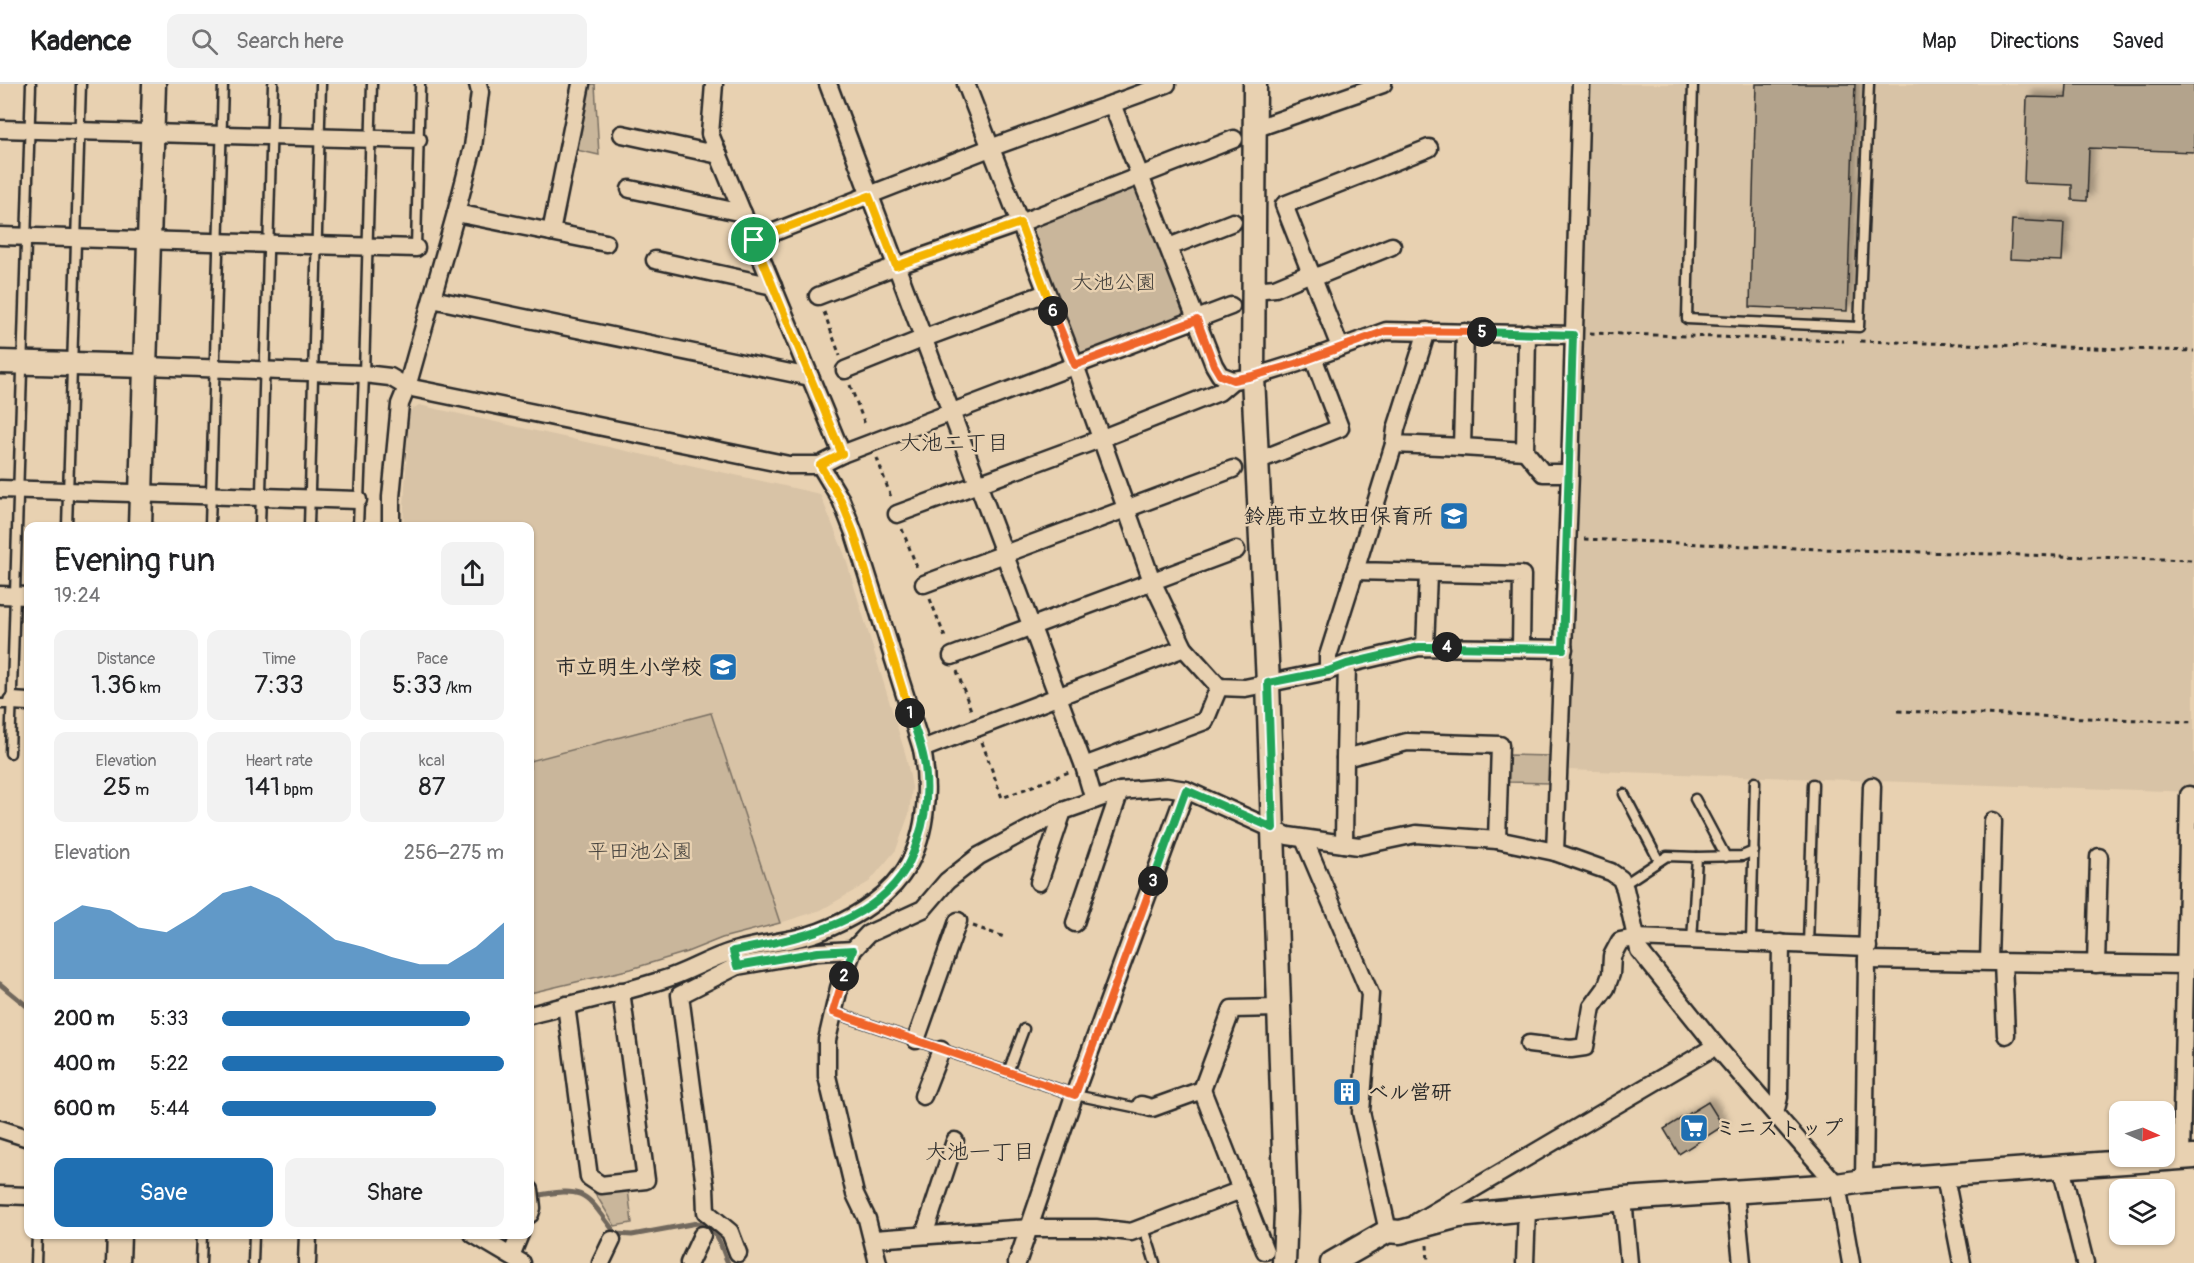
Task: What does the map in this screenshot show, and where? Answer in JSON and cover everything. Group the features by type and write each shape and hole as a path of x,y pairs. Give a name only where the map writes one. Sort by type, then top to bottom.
{"street":[{"path":"140,522 154,84"},
{"path":"391,522 391,497 400,404 407,387 456,213 472,147 480,92 478,84"},
{"path":"551,232 581,84"},
{"path":"714,84 710,134 842,454"},
{"path":"828,84 1056,697 1084,766 1094,800"},
{"path":"966,84 1075,365 1152,581 1184,648 1219,687 1245,688 1328,671 1347,664 1425,647 1563,649"},
{"path":"754,240 990,148 1167,84"},
{"path":"1255,84 1254,290 1243,378 1257,461 1268,683 1286,1212 1274,1257"},
{"path":"1254,129 1383,84"},
{"path":"1555,852 1570,473 1581,84"},
{"path":"1113,104 1214,365 1220,375 1243,378"},
{"path":"0,129 418,140"},
{"path":"622,134 719,155"},
{"path":"818,296 1020,223 1234,139"},
{"path":"1340,347 1284,205 1429,148"},
{"path":"630,189 743,213"},
{"path":"456,213 606,243"},
{"path":"1169,247 1233,222"},
{"path":"0,236 416,248"},
{"path":"1254,290 1275,288 1392,246"},
{"path":"655,260 773,286"},
{"path":"845,370 1046,292"},
{"path":"432,299 810,377"},
{"path":"0,362 364,374 390,377 407,387 789,465 820,465 842,454 950,412 1231,306"},
{"path":"897,514 1100,439 1219,392 1243,378 1313,357 1386,331 1573,334"},
{"path":"1328,671 1328,656 1427,331"},
{"path":"1462,447 1465,332"},
{"path":"1527,333 1525,451 1543,473 1570,473"},
{"path":"1257,461 1340,428 1313,357"},
{"path":"1394,444 1525,451"},
{"path":"534,1014 664,980 820,931 852,916 882,896 893,886 908,865 924,816 926,766 854,533 841,500 820,465"},
{"path":"924,584 1233,469"},
{"path":"0,489 358,500"},
{"path":"952,656 1236,550"},
{"path":"1354,571 1522,575 1521,648"},
{"path":"1425,647 1428,574"},
{"path":"922,749 1184,648"},
{"path":"1344,844 1347,664"},
{"path":"1084,766 1205,721 1219,687"},
{"path":"1345,758 1407,742 1500,745 1497,840"},
{"path":"1864,1181 1872,786"},
{"path":"878,1263 874,1239 855,1194 827,1076 827,1040 839,988 853,950 868,934 923,909 947,881 979,856 1063,811 1120,791 1167,787 1186,790 1287,836 1359,846 1416,834 1497,840 1555,852 1611,872 1621,879 1639,950 1716,1046 1837,1185 1851,1263"},
{"path":"1017,1263 1075,1095 1186,790"},
{"path":"1075,923 1120,791"},
{"path":"1394,1232 1460,1216 1623,1199 1946,1177 2188,1157 2185,965 2191,883 2189,795"},
{"path":"1039,882 1063,811"},
{"path":"1993,821 1996,962 2006,1035"},
{"path":"1304,839 1370,994 1361,1112 1394,1232"},
{"path":"2096,964 2099,857"},
{"path":"916,1040 958,921"},
{"path":"1529,1044 1571,1049 1585,1047 1592,1007 1606,988 1611,974 1612,956 1620,941 1635,938 1781,943 1985,963 2185,965"},
{"path":"1775,1113 1779,1097 1781,943"},
{"path":"738,1253 730,1232 706,1212 705,1187 680,995 735,958 853,950"},
{"path":"566,1005 589,1177 602,1185 646,1180 621,992"},
{"path":"1274,1257 1241,1190 1202,1090 1232,1009 1278,1008"},
{"path":"1332,1263 1394,1232 1716,1046"},
{"path":"924,1096 941,1050"},
{"path":"1141,1105 1152,1108 1202,1090"},
{"path":"0,1129 24,1137"},
{"path":"927,1235 926,1229 955,1141"},
{"path":"2061,1167 2085,1263"},
{"path":"1946,1177 1962,1263"},
{"path":"874,1239 1030,1228 1096,1228 1131,1232 1241,1190"},
{"path":"1735,1192 1742,1263"},
{"path":"0,1195 24,1196"},
{"path":"1623,1199 1629,1263"},
{"path":"1525,1263 1527,1209"},
{"path":"689,1263 702,1235"},
{"path":"118,1263 119,1239"},
{"path":"307,1263 308,1239"},
{"path":"481,1239 517,1260 519,1239"},
{"path":"601,1263 612,1240"}],"lane":[{"path":"10,753 32,84"},
{"path":"67,522 81,84"},
{"path":"210,522 223,84"},
{"path":"260,522 273,84"},
{"path":"309,522 321,84"},
{"path":"358,522 372,84"},
{"path":"416,248 420,84"},
{"path":"1693,84 1687,319 1858,327 1869,84"},
{"path":"1751,942 1755,782"},
{"path":"1808,945 1813,784"},
{"path":"1624,794 1659,861"},
{"path":"1695,799 1726,857"},
{"path":"1623,885 1667,856 1726,857 1742,856 1754,851"},
{"path":"1692,941 1696,857"},
{"path":"833,1012 1075,1095 1138,1108 1141,1105"},
{"path":"1008,1072 1024,1029"},
{"path":"1143,1228 1155,1263"},
{"path":"36,1263 37,1239"},
{"path":"201,1263 202,1239"},
{"path":"253,1263 254,1239"}],"path":[{"path":"1573,334 1848,341"},
{"path":"1860,341 2194,351"},
{"path":"1567,538 1840,550 2194,560"},
{"path":"1898,711 2194,722"}],"shaded area":[{"path":"1589,84 2194,84 2194,792 1567,770"},
{"path":"419,405 820,494 844,553 906,756 912,787 909,814 896,850 869,882 821,910 780,923 711,713 534,760 534,522 403,522 409,411"}],"green space":[{"path":"587,84 595,84 599,155 572,149"},
{"name":"大池公園","path":"1139,184 1190,314 1079,359 1031,229 1035,222"},
{"name":"平田池公園","path":"711,713 780,923 722,938 687,952 631,969 534,992 534,760"},
{"path":"1508,755 1551,756 1550,783 1508,782"},
{"path":"628,1189 632,1223 615,1226 595,1193"}],"building":[{"path":"1756,84 1855,84 1847,311 1750,307"},
{"path":"2067,84 2194,84 2194,152 2089,148 2087,201 2072,200 2072,185 2024,183 2027,97 2066,98"},
{"path":"2012,220 2064,223 2062,261 2010,259"},
{"name":"ミニストップ","path":"1708,1102 1723,1126 1679,1154 1664,1129"}],"waterway":[{"path":"0,984 24,1004"},
{"path":"534,1196 565,1192 583,1196 598,1209 616,1234 632,1235 697,1223 704,1225 718,1238 728,1263"}],"place":[{"name":"鈴鹿市立牧田保育所","path":"1454,516"},
{"name":"市立明生小学校","path":"723,667"},
{"name":"べル営研","path":"1347,1092"},
{"name":"ミニストップ","path":"1694,1128"}],"district":[{"name":"大池二丁目","path":"954,442"},
{"name":"大池一丁目","path":"980,1151"}],"route":[{"path":"869,196 896,266 1020,223 1075,365 1197,320 1220,375 1233,380 1298,363 1386,331 1573,335 1563,649 1419,647 1347,664 1328,671 1268,683 1273,828 1186,790 1075,1095 833,1012 853,950 818,952 737,966 733,951 789,940 820,931 852,916 893,886 908,865 920,834 926,790 926,766 922,749 854,533 841,500 820,465 842,454 754,240 869,196"}]}
